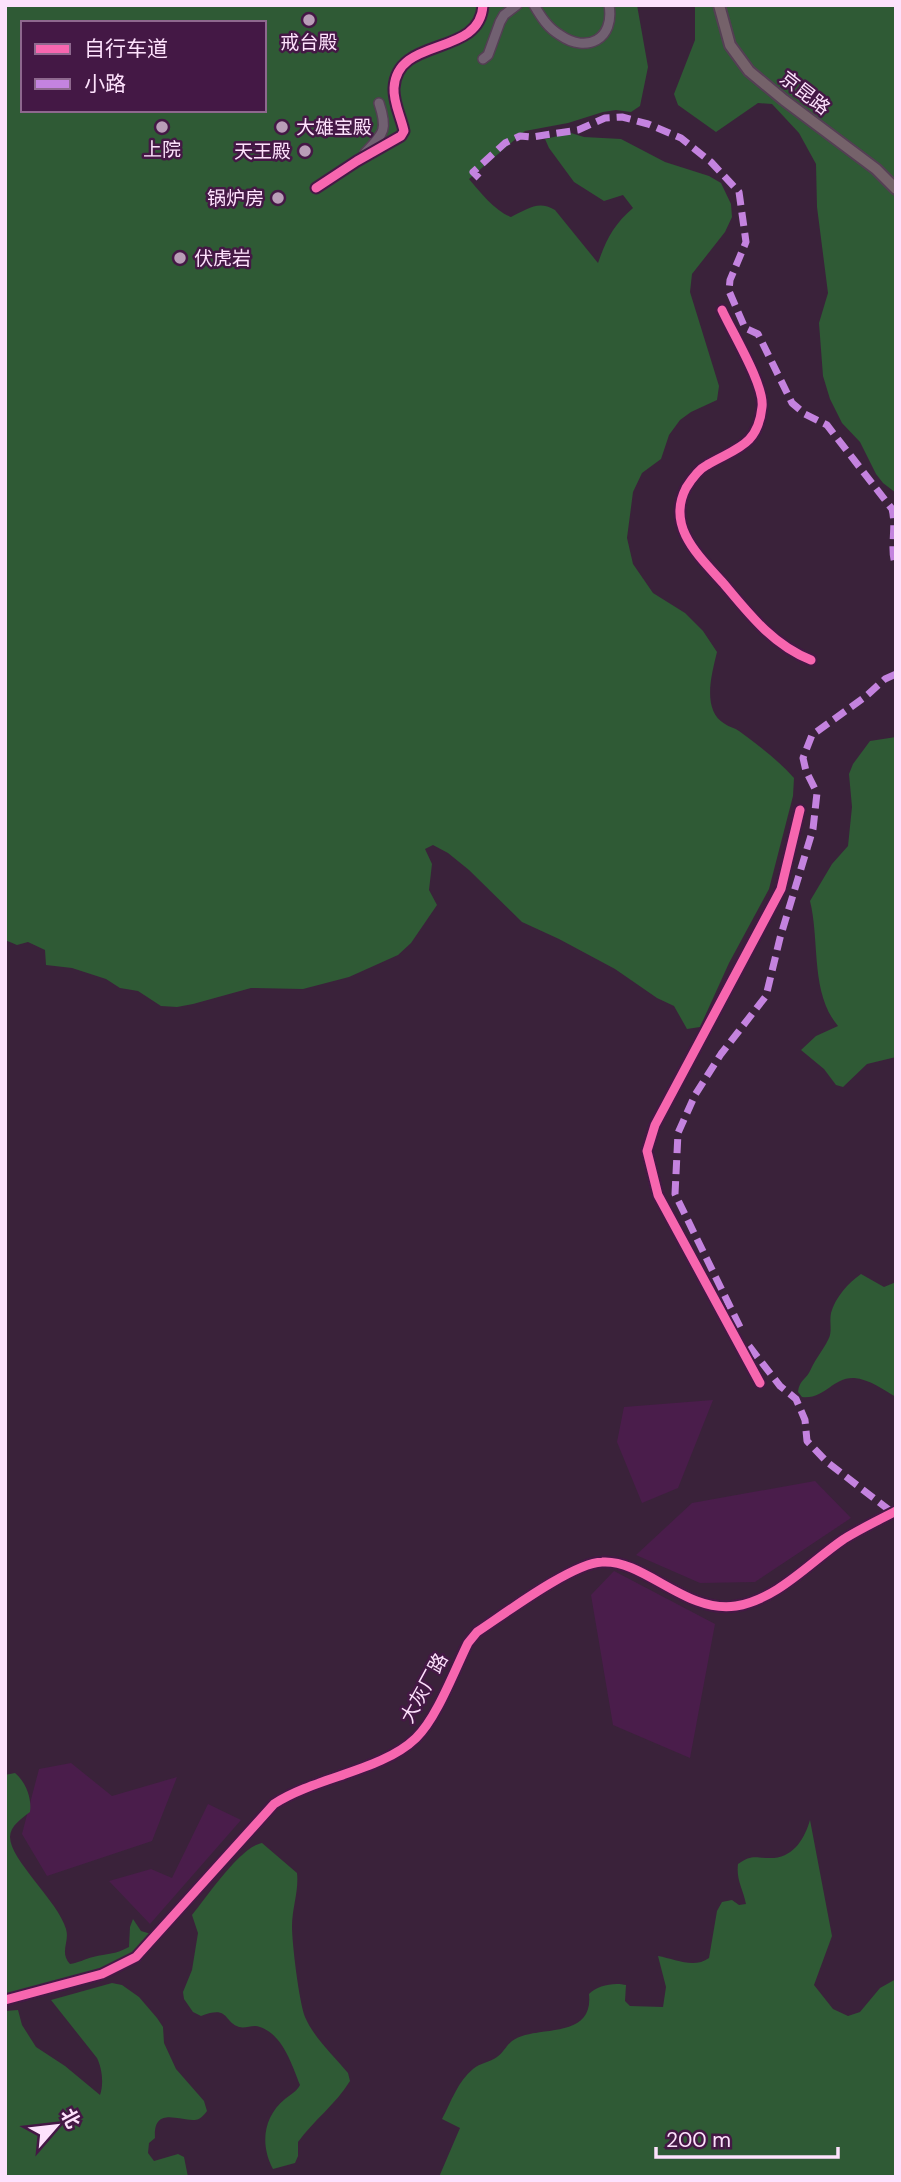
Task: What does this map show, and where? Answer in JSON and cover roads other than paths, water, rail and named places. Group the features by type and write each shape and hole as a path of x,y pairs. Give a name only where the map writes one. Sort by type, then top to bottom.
{"main road":[{"name":"京昆路","path":"719,5 730,45 750,71 876,169 896,189"}],"street":[{"path":"316,188 397,139 404,131 394,90 402,66 418,54 471,32 480,19 483,5"},
{"path":"483,59 488,55 500,22 517,5"},
{"path":"534,5 544,21 558,34 582,44 596,41 604,35 610,20 609,5"},
{"path":"359,160 384,132 385,121 379,103"},
{"path":"722,310 760,390 763,405 758,428 749,442 704,466 689,482 681,499 679,519 695,551 765,631 797,654 811,660"},
{"path":"760,1383 658,1195 647,1152 654,1125 782,890 800,810"},
{"name":"大灰厂路","path":"5,2000 102,1974 136,1956 274,1804 285,1797 394,1753 415,1740 430,1718 468,1643 477,1632 552,1583 590,1564 614,1563 628,1567 698,1602 733,1607 766,1596 846,1538 896,1511"}],"place":[{"name":"戒台殿","path":"309,20"},
{"name":"上院","path":"162,127"},
{"name":"大雄宝殿","path":"282,127"},
{"name":"天王殿","path":"305,151"},
{"name":"锅炉房","path":"278,198"},
{"name":"伏虎岩","path":"180,258"}]}
